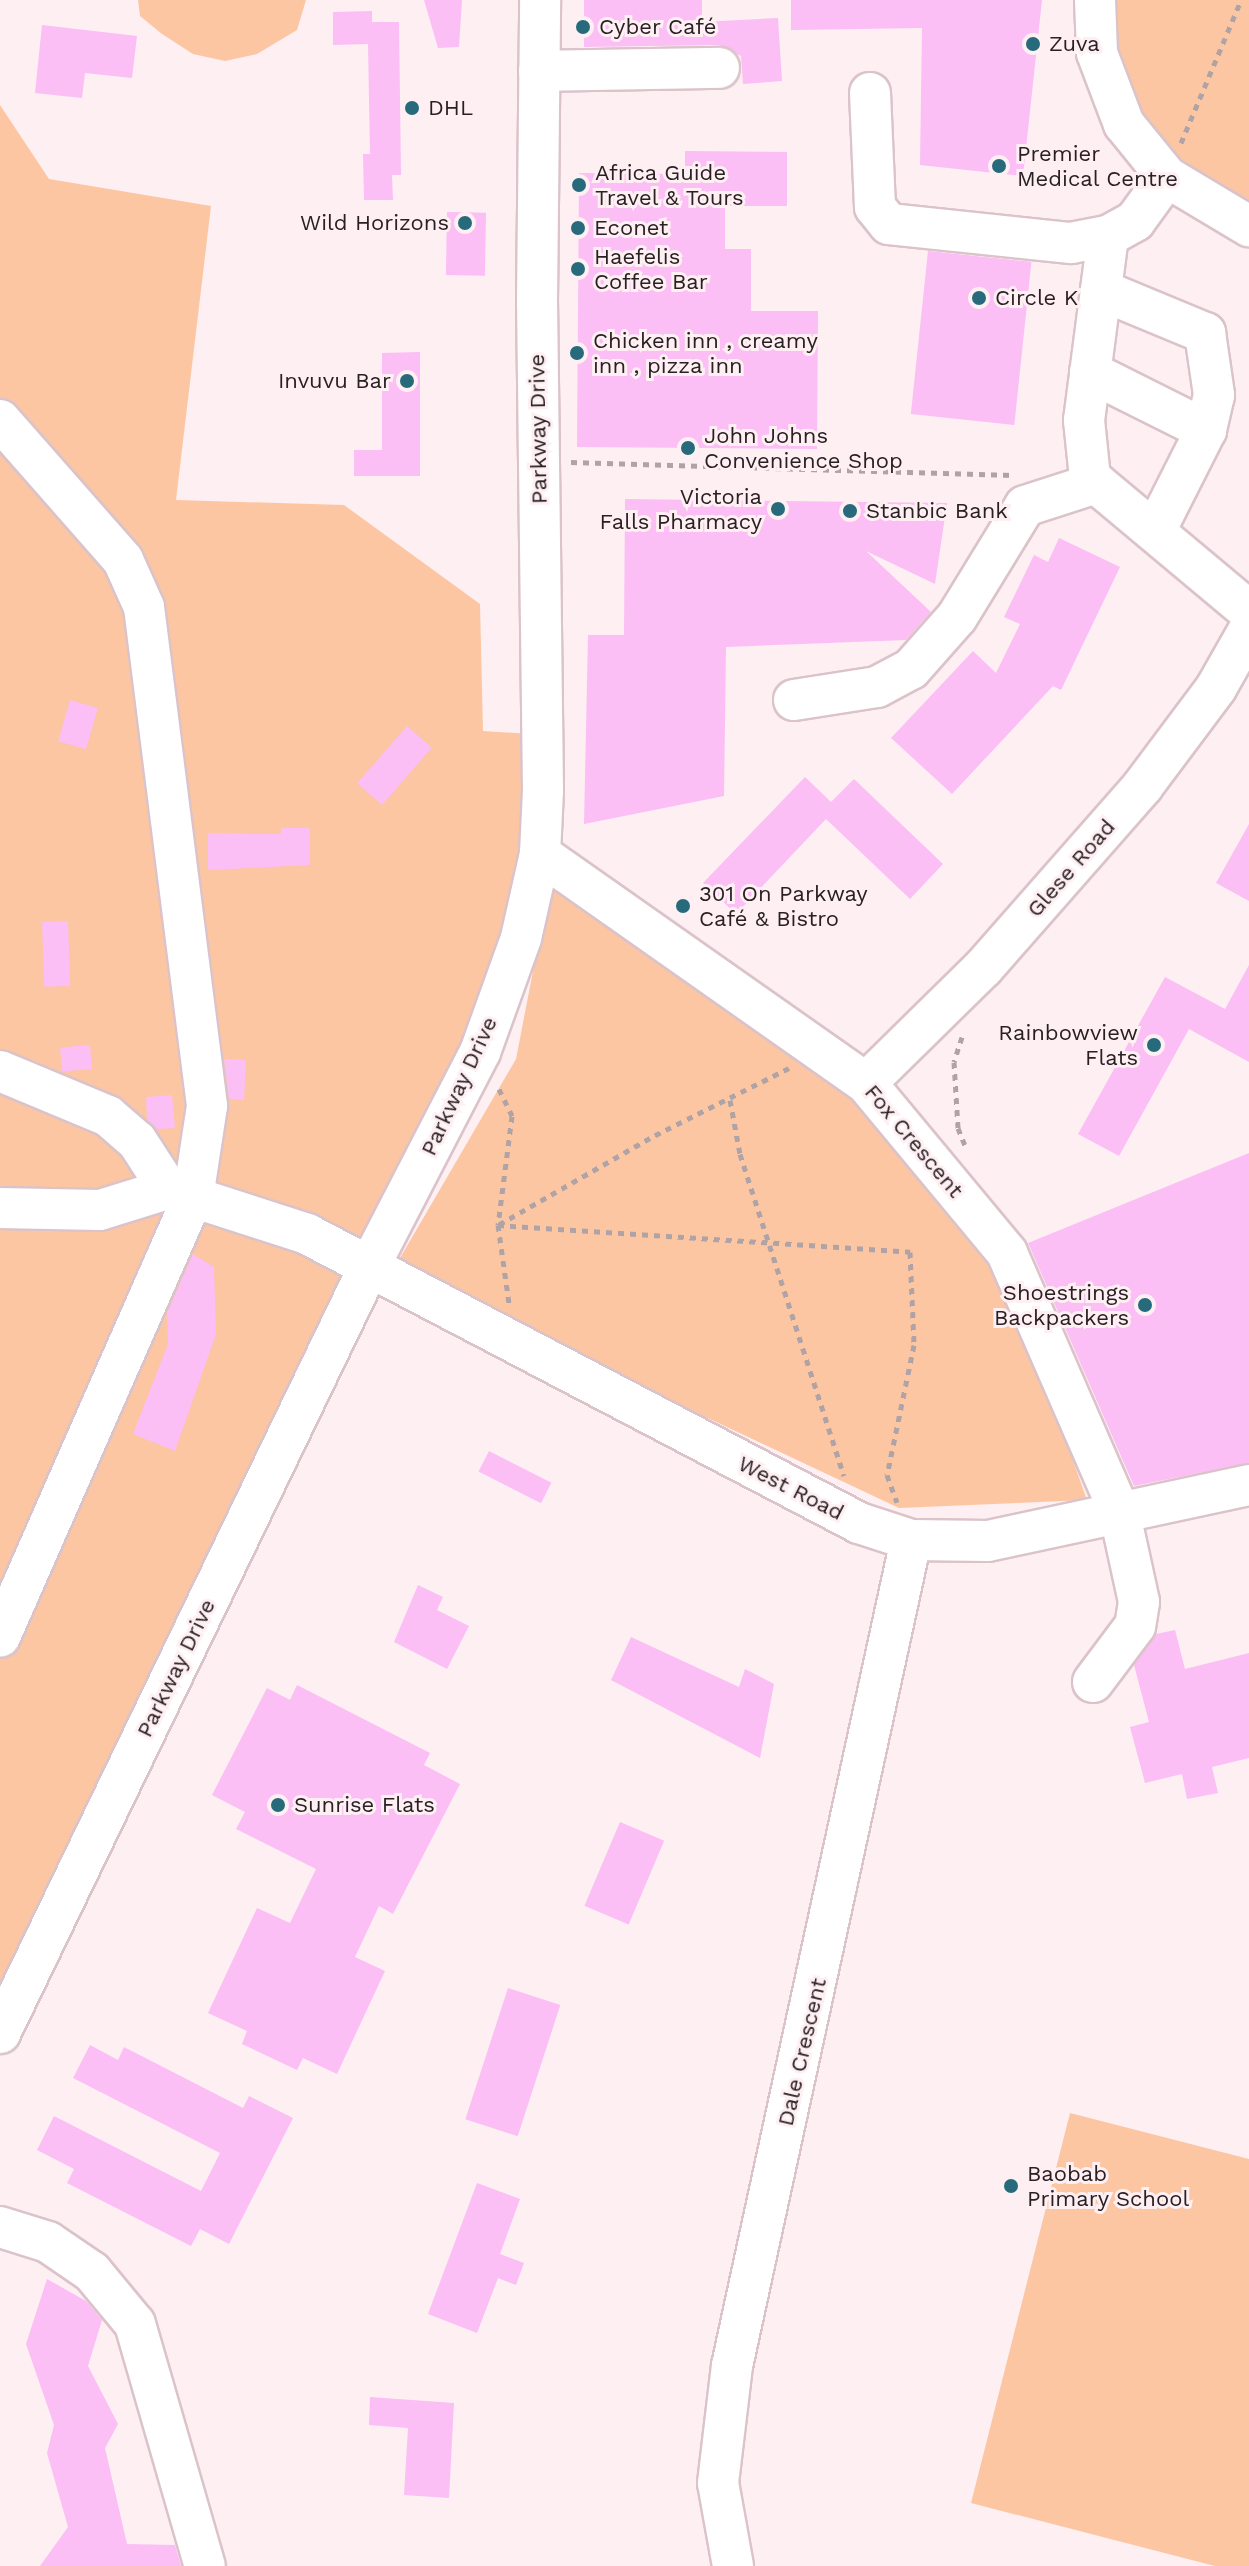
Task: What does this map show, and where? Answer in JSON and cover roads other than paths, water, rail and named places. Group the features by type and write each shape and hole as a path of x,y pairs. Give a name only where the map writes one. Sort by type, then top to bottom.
{"street":[{"name":"Parkway Drive","path":"0,2033 368,1269 480,1052 521,938 540,854 544,714 538,461 540,0"},
{"path":"1095,0 1097,53 1124,124 1167,177 1249,226"},
{"path":"539,71 719,68"},
{"path":"870,93 875,207 880,219 1071,243 1108,236 1135,221 1167,177"},
{"path":"1108,236 1090,372 1084,455 1096,483 1249,611"},
{"path":"1101,290 1205,333 1214,395 1206,430 1155,531"},
{"path":"1090,372 1206,430"},
{"path":"0,420 123,560 144,607 207,1106 180,1193 0,1637"},
{"path":"794,700 877,687 911,669 957,617 1025,506 1096,483"},
{"name":"Glese Road","path":"866,1083 984,967 1142,787 1216,688 1249,630"},
{"name":"Fox Crescent","path":"540,854 866,1083 1007,1253 1119,1510 1137,1614 1135,1626 1093,1682"},
{"path":"0,1071 108,1116 137,1141 180,1193"},
{"path":"0,1208 100,1210 180,1193"},
{"name":"West Road","path":"180,1193 307,1234 516,1347 859,1523 911,1540 988,1541 1119,1510 1249,1485"},
{"name":"Dale Crescent","path":"733,2566 718,2483 732,2366 911,1540"},
{"path":"0,2227 48,2242 92,2272 135,2324 205,2566"}],"place":[{"name":"Cyber Café","path":"583,27"},
{"name":"Zuva","path":"1033,44"},
{"name":"DHL","path":"412,108"},
{"name":"Premier Medical Centre","path":"999,166"},
{"name":"Africa Guide Travel & Tours","path":"579,185"},
{"name":"Wild Horizons","path":"465,223"},
{"name":"Econet","path":"578,228"},
{"name":"Haefelis Coffee Bar","path":"578,269"},
{"name":"Circle K","path":"979,298"},
{"name":"Chicken inn , creamy inn , pizza inn","path":"577,353"},
{"name":"Invuvu Bar","path":"407,381"},
{"name":"John Johns Convenience Shop","path":"688,448"},
{"name":"Victoria Falls Pharmacy","path":"778,509"},
{"name":"Stanbic Bank","path":"850,511"},
{"name":"301 On Parkway Café & Bistro","path":"683,906"},
{"name":"Rainbowview Flats","path":"1154,1045"},
{"name":"Shoestrings Backpackers","path":"1145,1305"},
{"name":"Sunrise Flats","path":"278,1805"},
{"name":"Baobab Primary School","path":"1011,2186"}]}
